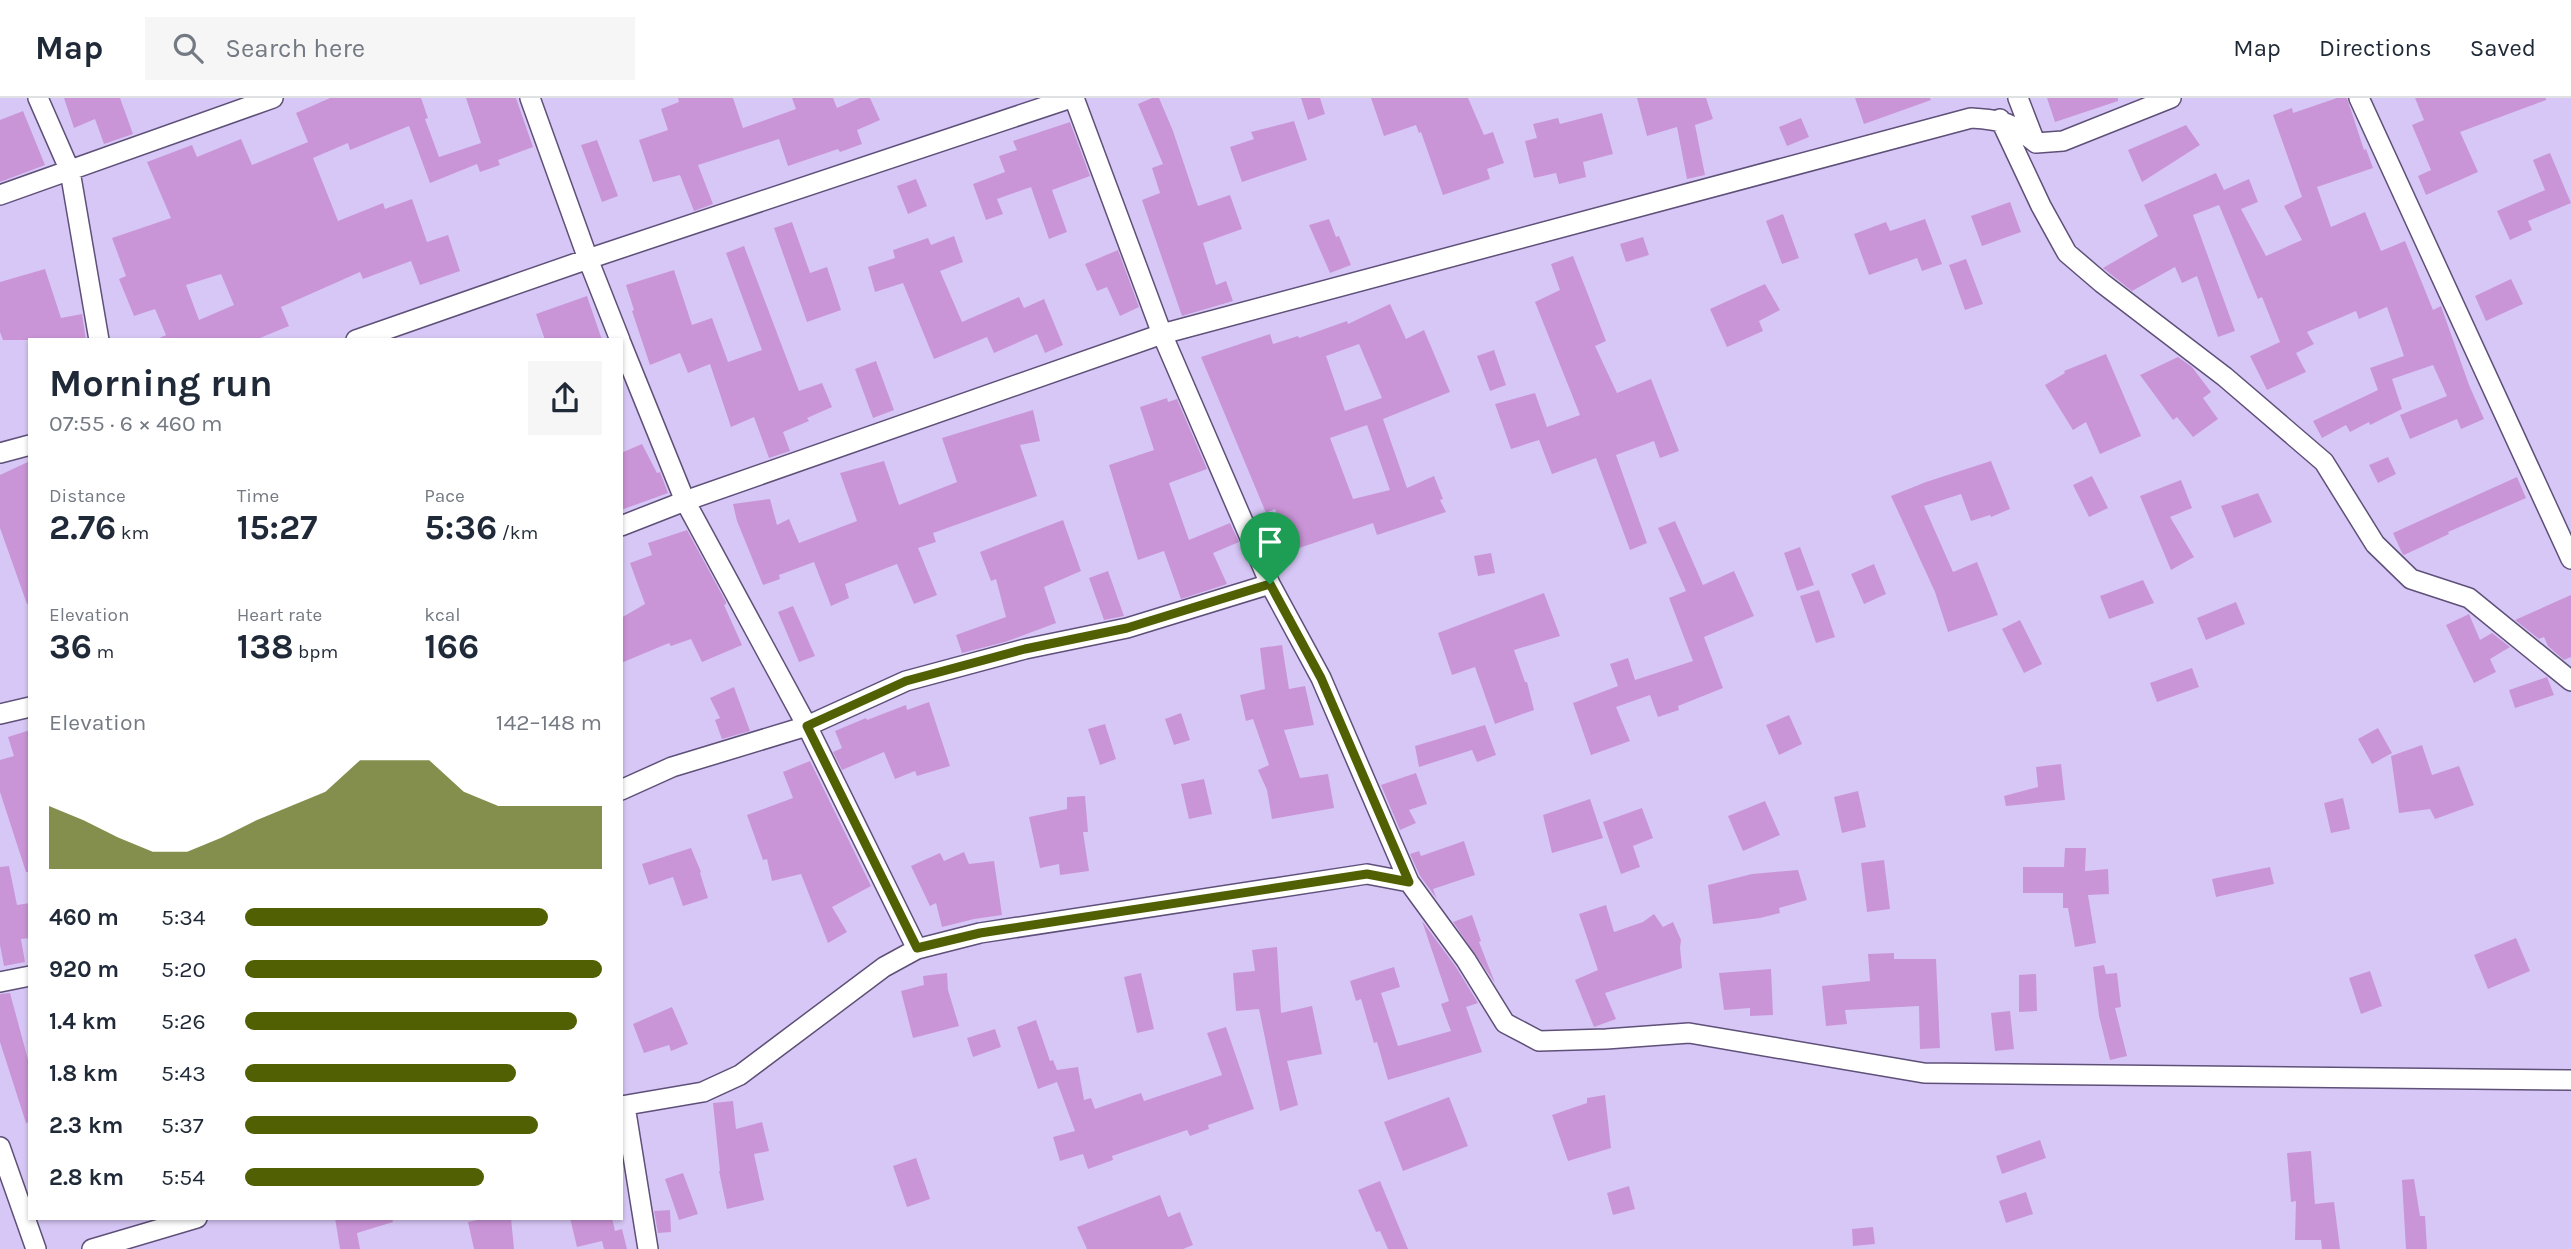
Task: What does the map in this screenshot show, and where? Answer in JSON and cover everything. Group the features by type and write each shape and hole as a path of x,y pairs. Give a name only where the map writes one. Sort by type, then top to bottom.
{"street":[{"path":"38,98 70,172 99,338"},
{"path":"0,195 273,98"},
{"path":"530,98 620,338"},
{"path":"362,338 588,259 1072,98 1162,334 1270,584 1321,678 1409,882 1466,960 1505,1023 1539,1041 1606,1040 1689,1032 1924,1073 2571,1080"},
{"path":"2018,98 2036,143"},
{"path":"623,525 1162,334 1971,118 2000,119 2036,143 2063,141 2171,98"},
{"path":"2359,98 2571,559"},
{"path":"2000,119 2041,206 2067,253 2225,377 2324,462 2375,544 2412,579 2469,598 2571,681"},
{"path":"623,346 685,501 807,726 917,948"},
{"path":"0,453 28,446"},
{"path":"623,789 672,767 807,726 906,681 1025,649 1127,628 1270,584"},
{"path":"0,714 28,707"},
{"path":"648,1249 623,1106 703,1092 740,1075 884,967 917,948 980,933 1367,874 1409,882"},
{"path":"0,982 28,976"},
{"path":"0,1147 36,1249"},
{"path":"92,1249 190,1220"}],"building":[{"path":"64,98 120,98 133,134 104,144 95,119 74,128"},
{"path":"330,98 421,98 428,118 425,119 439,157 481,143 466,98 516,98 533,147 498,160 500,165 480,172 477,164 430,183 409,126 350,150 348,143 313,158 338,221 383,203 385,209 412,199 427,242 448,235 460,271 420,285 411,261 363,279 360,272 281,307 289,326 260,338 159,338 166,335 155,309 134,316 119,279 126,276 112,238 171,218 147,162 192,145 197,157 241,139 252,165 308,142 296,113","holes":["221,274 234,305 199,320 186,285"]},
{"path":"678,98 733,98 743,128 796,109 792,98 833,98 837,108 860,98 870,98 880,120 857,130 862,144 788,166 779,139 698,165 713,204 694,211 680,175 653,182 639,140 668,130 661,109 679,102"},
{"path":"1159,98 1198,206 1230,195 1242,229 1203,243 1216,285 1226,281 1233,301 1182,316 1142,200 1160,193 1152,168 1163,164 1138,104"},
{"path":"1301,98 1320,98 1325,114 1308,120"},
{"path":"1371,98 1468,98 1484,135 1493,132 1504,163 1487,169 1490,179 1443,195 1421,132 1419,133 1416,125 1384,136"},
{"path":"1637,98 1706,98 1713,119 1695,125 1705,175 1687,179 1677,127 1647,136"},
{"path":"1855,98 1930,98 1931,100 1864,124"},
{"path":"2047,98 2118,98 2118,101 2055,122"},
{"path":"2337,98 2347,98 2364,150 2366,149 2373,168 2317,187 2331,227 2365,212 2381,251 2405,241 2433,310 2441,306 2484,419 2461,429 2457,419 2410,439 2400,415 2447,396 2433,365 2392,379 2402,409 2370,425 2369,422 2350,432 2346,425 2322,438 2313,421 2378,390 2370,368 2404,356 2387,307 2359,319 2356,311 2307,332 2314,344 2296,353 2306,372 2267,390 2250,356 2280,342 2262,297 2258,299 2219,205 2193,215 2235,331 2218,337 2197,276 2182,283 2175,267 2132,291 2103,268 2158,236 2144,205 2216,173 2224,190 2249,179 2258,202 2241,209 2266,256 2302,240 2284,206 2302,197 2273,115 2292,108 2293,113"},
{"path":"2415,98 2546,100 2460,132 2478,172 2426,195 2418,176 2431,170 2412,125 2424,120"},
{"path":"23,111 45,165 0,182 0,120"},
{"path":"1602,113 1613,154 1583,162 1586,177 1559,184 1556,173 1534,178 1525,141 1537,138 1533,124 1558,118 1560,124"},
{"path":"1801,118 1809,137 1787,146 1779,127"},
{"path":"1294,121 1307,160 1242,182 1230,147 1254,139 1251,132"},
{"path":"1070,122 1090,176 1052,190 1067,232 1049,239 1031,187 997,199 1003,214 986,220 973,184 1005,172 999,156 1017,150 1013,141"},
{"path":"2186,125 2200,145 2142,182 2128,150"},
{"path":"597,140 618,196 602,202 581,145"},
{"path":"2550,153 2571,203 2528,221 2532,230 2510,240 2497,211 2545,190 2533,160"},
{"path":"916,179 927,206 908,214 897,186"},
{"path":"2010,202 2021,232 1982,246 1971,216"},
{"path":"1783,214 1799,258 1782,264 1766,221"},
{"path":"1329,219 1351,265 1330,273 1309,225"},
{"path":"1925,219 1942,264 1922,271 1917,258 1869,275 1854,234 1886,222 1890,231"},
{"path":"792,222 810,273 827,267 841,310 807,322 774,228"},
{"path":"954,236 963,262 940,271 962,322 1019,297 1024,308 1044,299 1063,345 1045,353 1037,334 994,353 987,337 934,359 903,283 875,292 868,267 895,258 893,250 928,238 931,245"},
{"path":"1643,237 1649,255 1626,262 1620,244"},
{"path":"744,246 799,391 822,383 832,407 783,432 790,451 769,458 754,417 731,427 710,364 688,373 680,353 650,365 626,285 674,270 692,325 712,318 728,362 762,350 726,253"},
{"path":"1118,250 1139,307 1120,316 1107,287 1097,291 1085,264"},
{"path":"1573,256 1606,341 1595,346 1617,393 1651,379 1679,451 1660,458 1654,441 1616,455 1647,543 1630,550 1596,458 1552,474 1539,440 1511,449 1495,404 1535,393 1547,427 1580,415 1535,302 1560,290 1551,264"},
{"path":"1966,259 1983,304 1965,310 1949,265"},
{"path":"45,269 61,318 82,314 86,338 3,340 0,332 0,282"},
{"path":"2511,279 2523,304 2486,321 2475,296"},
{"path":"1765,284 1780,310 1759,321 1763,331 1727,347 1710,309"},
{"path":"587,296 601,338 544,338 536,314"},
{"path":"1390,304 1406,339 1424,330 1450,392 1383,419 1407,488 1434,476 1446,512 1377,535 1373,523 1299,548 1294,533 1286,536 1275,509 1266,513 1201,357 1270,334 1273,344 1347,321 1348,324","holes":["1359,344 1382,398 1345,411 1326,356","1367,425 1390,490 1353,499 1330,438"]},
{"path":"1494,350 1506,385 1490,391 1477,356"},
{"path":"2106,354 2141,436 2100,454 2086,422 2073,430 2045,385 2065,373 2064,371"},
{"path":"2178,357 2192,367 2211,392 2203,398 2218,419 2193,437 2177,417 2173,420 2140,375"},
{"path":"876,361 894,410 873,418 855,369"},
{"path":"1167,398 1168,402 1177,399 1207,469 1169,483 1189,540 1230,523 1239,542 1213,553 1227,584 1181,599 1164,551 1138,560 1109,465 1154,450 1140,407"},
{"path":"1033,410 1040,441 1020,445 1037,496 933,533 936,542 918,548 937,595 914,604 897,564 845,584 849,598 831,606 814,562 779,575 780,579 763,585 737,521 733,504 770,499 777,525 789,519 799,543 857,521 840,473 884,461 899,505 957,482 942,438"},
{"path":"642,444 657,473 660,472 668,493 623,509 623,452"},
{"path":"2388,457 2396,474 2378,483 2369,465"},
{"path":"1991,461 2010,509 1971,521 1961,494 1924,506 1953,572 1977,562 1998,615 1948,632 1935,592 1891,496"},
{"path":"28,462 28,604 0,528 0,475"},
{"path":"2092,476 2108,508 2089,517 2073,485"},
{"path":"2517,477 2526,498 2448,532 2449,534 2404,555 2402,553 2393,533"},
{"path":"2181,480 2192,508 2170,517 2194,557 2171,570 2140,496"},
{"path":"2258,493 2272,522 2234,538 2221,506"},
{"path":"1063,520 1081,571 1044,587 1056,623 1005,642 962,653 956,635 1006,617 996,579 991,581 980,552"},
{"path":"1675,521 1703,585 1734,571 1754,616 1704,637 1723,688 1678,706 1679,710 1658,717 1650,695 1616,707 1630,741 1591,755 1573,703 1618,686 1610,664 1628,658 1635,680 1693,661 1669,598 1686,591 1658,528"},
{"path":"687,530 726,602 724,605 742,645 702,662 691,639 671,646 669,643 623,662 623,617 645,604 630,563 652,555 648,543"},
{"path":"1800,547 1814,585 1797,591 1784,553"},
{"path":"1491,553 1495,573 1478,576 1474,556"},
{"path":"1874,564 1886,594 1864,604 1851,574"},
{"path":"1108,571 1124,616 1104,620 1089,578"},
{"path":"2143,580 2154,603 2109,619 2100,596"},
{"path":"1819,590 1835,637 1816,643 1800,596"},
{"path":"1544,593 1560,636 1514,650 1527,682 1534,710 1495,724 1475,667 1452,675 1438,633"},
{"path":"2571,595 2571,657 2564,660 2548,646 2544,637 2539,639 2515,620"},
{"path":"2236,602 2245,624 2206,640 2197,618"},
{"path":"793,606 815,656 799,662 778,612"},
{"path":"2469,614 2480,640 2492,633 2510,647 2490,659 2496,672 2474,683 2446,625"},
{"path":"2020,620 2042,664 2024,673 2002,629"},
{"path":"1282,645 1289,689 1305,686 1314,725 1284,730 1300,778 1328,774 1334,808 1272,819 1267,790 1258,770 1269,765 1253,719 1246,721 1240,695 1265,689 1260,648"},
{"path":"2192,668 2199,687 2157,702 2150,683"},
{"path":"2547,677 2554,695 2515,708 2509,690"},
{"path":"734,687 750,731 722,739 715,720 720,718 710,698"},
{"path":"929,702 950,766 917,776 915,771 895,779 884,752 842,770 833,752 842,748 835,731 906,705 907,710"},
{"path":"1181,713 1190,740 1174,745 1165,719"},
{"path":"1789,715 1802,744 1779,755 1766,725"},
{"path":"1105,724 1116,759 1100,765 1088,729"},
{"path":"1485,725 1496,755 1477,762 1472,750 1419,767 1415,746"},
{"path":"2378,728 2392,753 2372,764 2358,739"},
{"path":"28,731 28,872 0,792 0,760 14,756 8,737"},
{"path":"2422,745 2432,775 2459,766 2474,805 2435,819 2430,809 2399,813 2391,756"},
{"path":"810,761 871,886 832,907 847,932 828,943 801,874 772,881 767,859 763,860 747,815 793,798 783,772"},
{"path":"2061,764 2065,800 2006,806 2004,796 2038,787 2036,767"},
{"path":"1416,773 1427,804 1409,810 1416,823 1400,830 1381,785"},
{"path":"1204,779 1212,814 1189,819 1181,784"},
{"path":"1858,791 1866,827 1842,833 1834,797"},
{"path":"1085,796 1088,832 1083,832 1089,871 1060,875 1059,864 1040,868 1029,817 1067,809 1067,797"},
{"path":"2343,798 2350,829 2331,833 2324,803"},
{"path":"1590,799 1603,838 1552,853 1543,815"},
{"path":"1765,801 1780,835 1743,851 1728,816"},
{"path":"1642,808 1653,838 1633,846 1640,867 1621,874 1603,822"},
{"path":"1464,841 1475,875 1433,889 1437,899 1420,876 1410,854 1419,851 1421,856"},
{"path":"691,848 708,898 683,906 673,877 649,885 642,864"},
{"path":"2065,848 2086,848 2085,871 2108,869 2109,894 2088,895 2096,943 2075,947 2068,908 2063,908 2063,893 2023,893 2023,867 2064,867"},
{"path":"964,852 969,864 994,861 1002,915 942,927 936,903 930,906 911,866 940,853 944,861"},
{"path":"1884,860 1890,909 1867,912 1861,863"},
{"path":"9,866 17,905 28,903 28,938 21,939 25,962 4,966 0,945 0,867"},
{"path":"2270,867 2274,884 2216,897 2212,879"},
{"path":"1798,870 1807,900 1779,908 1780,913 1713,924 1708,885 1752,874"},
{"path":"1606,905 1614,932 1643,922 1654,914 1663,927 1673,922 1681,940 1682,968 1605,993 1616,1019 1594,1027 1575,980 1598,970 1579,914"},
{"path":"1472,915 1481,941 1479,942 1495,983 1453,922"},
{"path":"1422,921 1456,967 1478,1003 1466,1007 1482,1052 1388,1080 1361,999 1356,1001 1350,981 1394,967 1400,987 1381,993 1398,1046 1451,1031 1441,1004 1449,1001"},
{"path":"2516,938 2530,971 2488,989 2474,955"},
{"path":"1277,947 1281,1013 1312,1006 1322,1054 1287,1061 1298,1105 1280,1111 1259,1009 1236,1011 1233,973 1255,971 1252,950"},
{"path":"1894,953 1894,959 1936,959 1940,1048 1920,1049 1919,1006 1845,1010 1847,1024 1826,1026 1822,986 1870,981 1868,954"},
{"path":"2104,965 2106,974 2117,973 2121,1007 2115,1008 2127,1056 2110,1060 2099,1016 2093,967"},
{"path":"1771,969 1773,1015 1750,1016 1750,1008 1724,1010 1719,973"},
{"path":"2370,971 2382,1006 2361,1014 2349,978"},
{"path":"947,973 948,990 959,1026 913,1038 901,991 924,985 923,976"},
{"path":"1141,973 1154,1029 1137,1033 1124,977"},
{"path":"2036,974 2037,1011 2019,1012 2019,975"},
{"path":"10,993 28,1060 26,1123 0,1042 0,994"},
{"path":"672,1007 688,1044 671,1051 669,1045 644,1053 633,1024"},
{"path":"2010,1011 2014,1049 1995,1051 1991,1013"},
{"path":"1036,1020 1050,1061 1053,1060 1057,1070 1078,1067 1084,1100 1091,1098 1095,1109 1141,1093 1144,1101 1222,1075 1207,1033 1226,1027 1254,1109 1208,1125 1209,1129 1190,1136 1187,1130 1112,1156 1113,1160 1088,1169 1083,1154 1060,1161 1053,1137 1075,1131 1057,1082 1038,1089 1017,1027"},
{"path":"995,1029 1001,1047 973,1057 967,1038"},
{"path":"1605,1095 1611,1148 1568,1161 1552,1115 1587,1103 1587,1098"},
{"path":"1449,1097 1468,1146 1403,1171 1384,1122"},
{"path":"733,1101 736,1129 762,1122 769,1151 754,1154 764,1200 727,1209 719,1171 713,1103"},
{"path":"2040,1140 2046,1158 2002,1174 1996,1156"},
{"path":"2311,1151 2315,1204 2334,1202 2340,1249 2322,1249 2321,1240 2295,1240 2296,1201 2291,1202 2287,1153"},
{"path":"916,1158 930,1199 907,1207 893,1166"},
{"path":"683,1173 698,1214 679,1220 665,1179"},
{"path":"2414,1179 2420,1216 2425,1216 2427,1249 2406,1249 2402,1180"},
{"path":"1380,1181 1408,1249 1388,1249 1380,1231 1376,1232 1358,1190"},
{"path":"1629,1186 1635,1209 1613,1215 1607,1193"},
{"path":"2026,1192 2033,1214 2006,1223 1999,1201"},
{"path":"1160,1195 1168,1217 1180,1212 1193,1245 1183,1249 1087,1249 1077,1227"},
{"path":"670,1210 671,1232 658,1233 654,1211"},
{"path":"335,1220 392,1220 357,1233 360,1249 340,1249"},
{"path":"511,1220 514,1249 474,1249 468,1222"},
{"path":"570,1220 612,1220 615,1231 622,1229 627,1249 604,1249 602,1241 577,1247"},
{"path":"1873,1227 1875,1244 1853,1246 1852,1229"}],"route":[{"path":"1270,584 1321,678 1409,882 1367,874 980,933 917,948 807,726 906,681 1025,649 1127,628 1270,584"}]}
